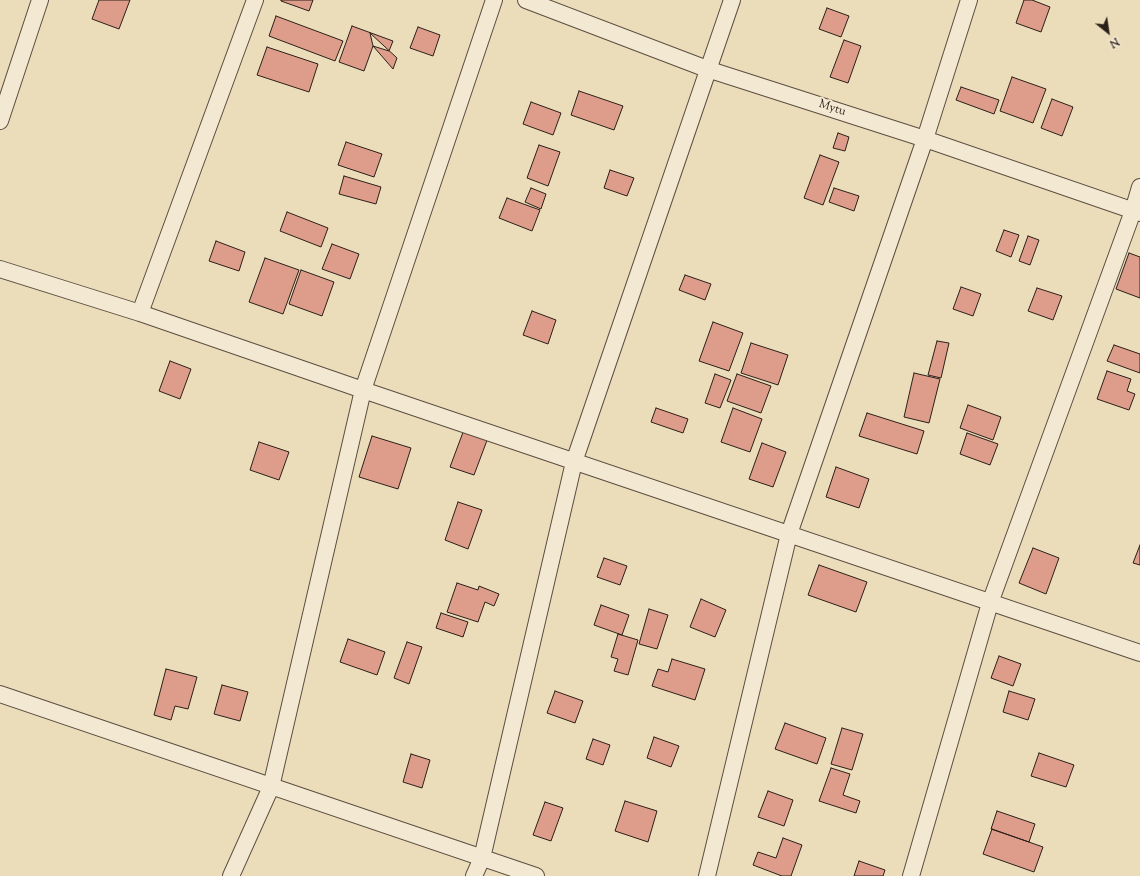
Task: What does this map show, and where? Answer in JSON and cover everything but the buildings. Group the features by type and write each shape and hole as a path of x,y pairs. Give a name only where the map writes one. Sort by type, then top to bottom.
{"street":[{"path":"0,121 40,0"},
{"path":"140,313 255,0"},
{"path":"231,876 270,787 363,390 494,0"},
{"name":"Mytu","path":"526,0 708,69 925,139 1136,212"},
{"path":"474,876 482,858 574,462 732,0"},
{"path":"707,876 789,534 925,139 969,0"},
{"path":"912,876 990,603 1136,212 1140,187"},
{"path":"0,269 140,313 574,462 1140,653"},
{"path":"0,694 270,787 536,876"}]}
